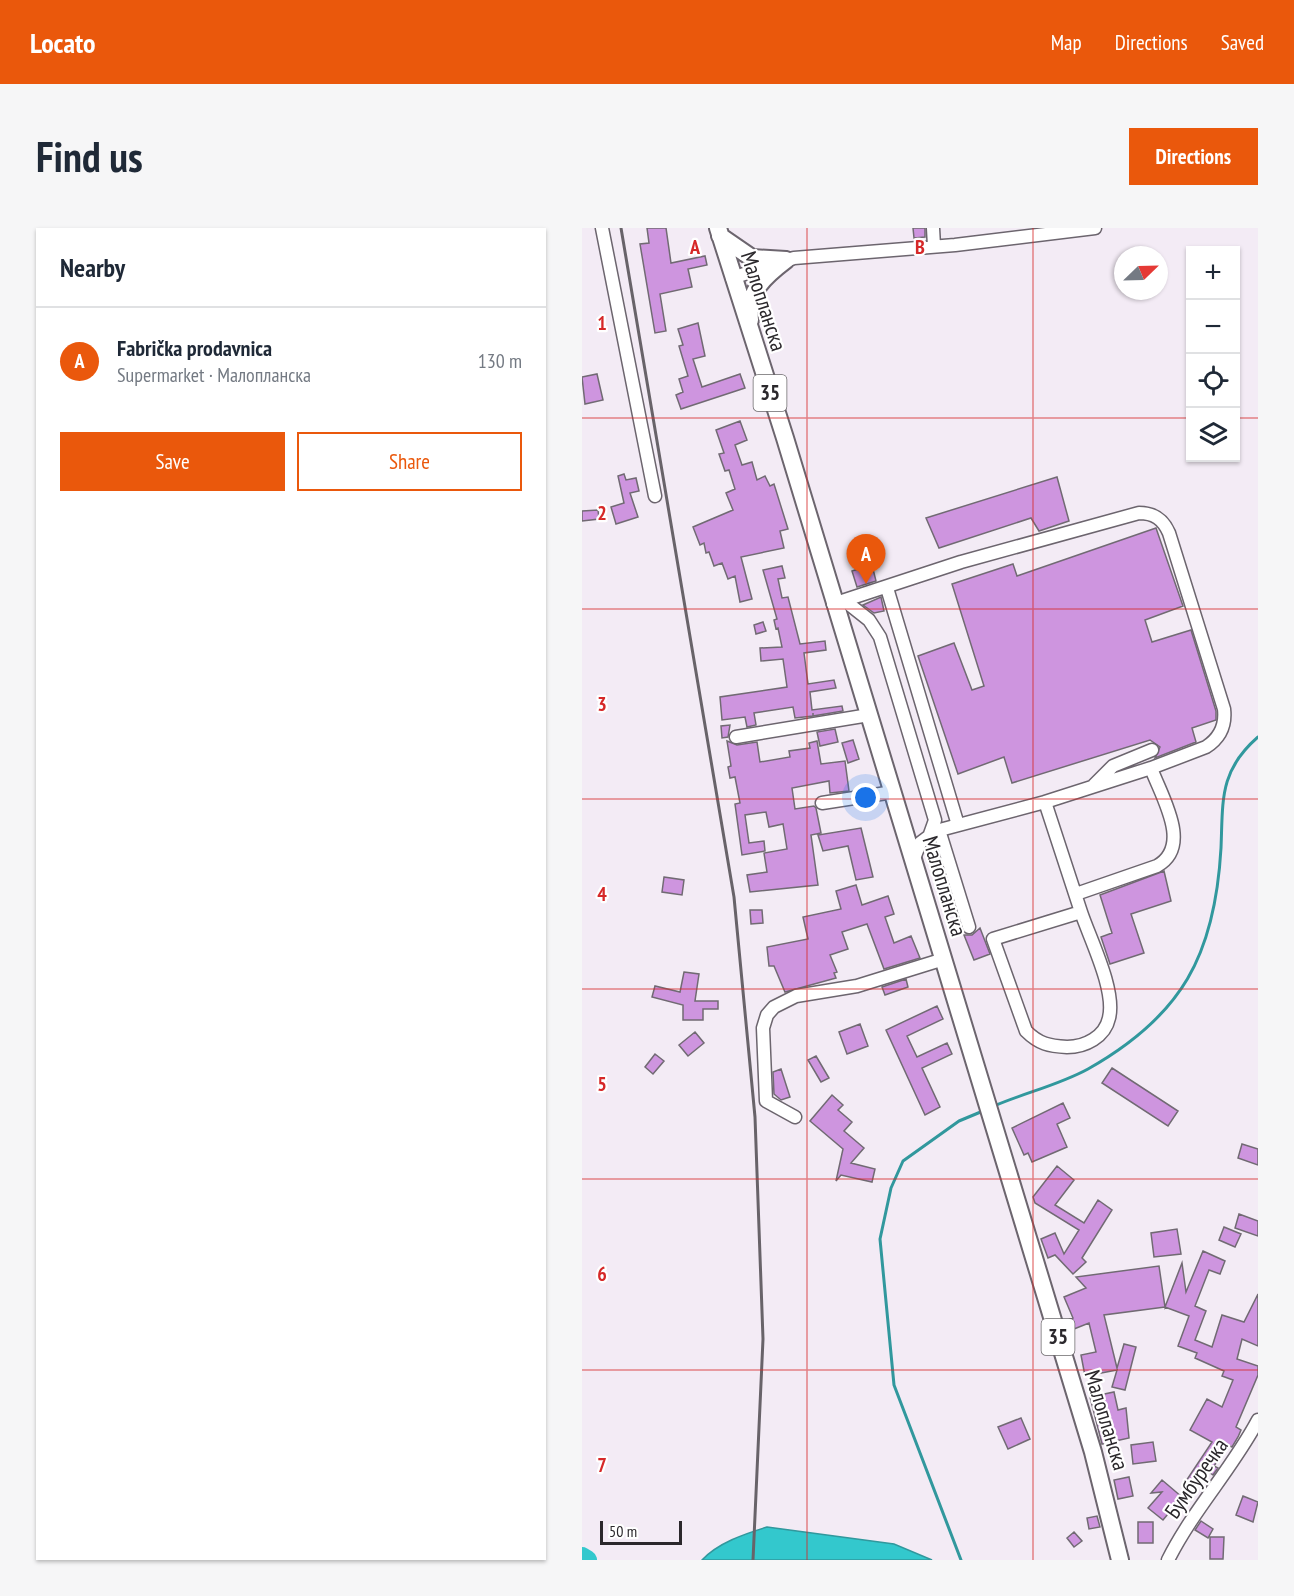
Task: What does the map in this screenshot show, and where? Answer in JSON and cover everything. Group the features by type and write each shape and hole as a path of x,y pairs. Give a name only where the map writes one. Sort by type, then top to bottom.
{"main road":[{"path":"716,231 752,258 786,260"},
{"name":"Малопланска","path":"716,231 839,602 869,715 1093,1452 1120,1560"},
{"path":"754,348 749,313 753,293 764,278 786,260"}],"street":[{"path":"602,228 655,496"},
{"path":"933,228 934,246"},
{"path":"732,278 786,260 1095,228"},
{"path":"839,602 961,562 1138,513 1149,513 1157,517 1169,533 1226,720 1213,743 1151,768 1045,802 935,832 920,843 913,861"},
{"path":"887,588 958,825"},
{"path":"839,602 869,620 880,637 935,820 935,832 969,927"},
{"path":"736,737 869,715"},
{"path":"1094,785 1113,766 1152,750"},
{"path":"1076,894 1158,866 1172,853 1175,842 1173,828 1151,768"},
{"path":"822,803 893,792"},
{"path":"1045,802 1102,972 1110,1017 1104,1032 1093,1040 1071,1047 1038,1043 1026,1031 993,939 1081,912"},
{"path":"795,1117 766,1101 763,1028 767,1015 774,1007 796,996 857,986 944,959"},
{"name":"Бумбуречка","path":"1168,1560 1194,1515 1243,1448 1258,1420"}],"water":[{"path":"767,1527 894,1544 932,1560 702,1560 724,1544"}],"building":[{"path":"647,228 666,228 671,263 705,256 707,265 688,269 692,287 660,294 666,331 655,333 640,244 649,243"},
{"path":"913,228 925,228 925,237 914,238"},
{"path":"698,323 705,356 693,359 702,387 740,374 745,388 681,409 676,395 683,392 679,379 688,376 679,346 683,345 678,329"},
{"path":"597,374 603,400 585,404 582,377"},
{"path":"740,421 747,440 735,445 742,465 752,462 757,480 765,476 770,486 774,484 788,529 780,531 784,548 741,557 752,599 740,602 735,576 728,579 722,563 714,566 709,552 706,553 704,543 700,545 693,527 733,510 726,493 735,489 729,470 725,471 719,454 724,453 716,430"},
{"path":"624,474 626,480 636,478 639,491 630,493 638,517 616,524 611,507 624,503 618,476"},
{"path":"1057,477 1069,521 1039,531 1031,518 939,548 926,518"},
{"path":"598,510 599,519 582,521 582,511"},
{"path":"1156,528 1183,606 1145,620 1152,642 1191,630 1216,711 1216,720 1192,728 1196,742 1155,758 1160,747 1150,740 1012,783 1004,757 958,774 918,656 954,643 972,690 984,686 952,584 1013,564 1017,576"},
{"path":"872,565 876,581 857,587 852,571"},
{"path":"782,566 785,578 778,579 782,598 788,597 800,644 825,641 826,650 804,653 808,684 834,680 836,688 810,692 812,710 842,706 843,711 795,718 793,707 754,713 756,725 747,727 745,717 722,720 720,697 787,687 783,659 761,661 760,648 782,647 774,620 777,619 763,570"},
{"path":"881,597 884,611 874,613 863,605"},
{"path":"763,622 766,631 756,634 754,625"},
{"path":"730,725 728,737 722,738 721,726"},
{"path":"835,729 838,742 820,746 817,732"},
{"path":"853,740 859,759 848,763 842,743"},
{"path":"727,741 737,745 757,742 760,762 790,757 789,751 810,748 809,743 817,741 821,764 845,761 849,791 830,793 829,781 792,788 795,809 814,806 816,808 821,833 811,835 818,885 750,892 747,875 767,872 764,853 787,849 783,824 769,827 766,812 745,815 749,843 764,841 765,851 742,855 735,804 740,803 735,777 730,778 728,767 731,766"},
{"path":"861,828 873,877 856,880 848,846 823,851 818,835"},
{"path":"1164,871 1171,901 1131,914 1144,953 1110,964 1101,937 1112,933 1100,895"},
{"path":"664,877 684,880 682,895 662,892"},
{"path":"856,885 862,905 888,896 894,914 885,917 894,943 911,936 920,958 884,969 867,924 842,932 848,949 830,955 837,972 834,973 836,978 785,992 774,966 769,966 767,947 808,939 803,917 841,909 836,891"},
{"path":"750,910 762,910 763,923 751,924"},
{"path":"980,928 990,954 974,960 964,935 972,935"},
{"path":"684,972 699,974 695,1001 718,1001 718,1009 703,1009 703,1020 683,1020 683,1005 652,997 655,986 680,992"},
{"path":"906,979 908,987 885,995 882,987"},
{"path":"937,1006 943,1019 907,1036 917,1057 947,1043 952,1054 922,1068 940,1107 925,1115 886,1030"},
{"path":"860,1024 868,1046 847,1054 839,1032"},
{"path":"695,1032 704,1043 688,1056 679,1045"},
{"path":"655,1054 664,1061 653,1074 645,1067"},
{"path":"816,1056 829,1078 821,1082 808,1060"},
{"path":"1112,1068 1178,1111 1168,1126 1102,1083"},
{"path":"781,1069 790,1097 781,1100 774,1094 773,1072"},
{"path":"832,1095 843,1105 838,1110 852,1122 844,1131 864,1148 851,1163 875,1169 872,1182 841,1175 836,1181 843,1149 810,1121"},
{"path":"1063,1103 1070,1118 1057,1124 1067,1147 1032,1162 1028,1153 1024,1155 1012,1128"},
{"path":"1242,1144 1258,1149 1258,1165 1238,1158"},
{"path":"1057,1166 1074,1180 1055,1205 1084,1223 1098,1200 1112,1210 1082,1258 1086,1262 1073,1274 1055,1255 1048,1258 1041,1239 1055,1233 1064,1254 1079,1230 1035,1203 1033,1197"},
{"path":"1239,1214 1258,1221 1258,1236 1235,1228"},
{"path":"1224,1227 1241,1234 1235,1247 1219,1240"},
{"path":"1177,1229 1181,1254 1154,1257 1151,1233"},
{"path":"1203,1251 1225,1261 1220,1274 1209,1270 1195,1306 1206,1311 1195,1340 1212,1347 1222,1315 1244,1322 1258,1294 1258,1346 1242,1339 1237,1359 1258,1366 1258,1375 1236,1427 1241,1430 1232,1447 1228,1445 1214,1466 1218,1468 1213,1475 1206,1470 1192,1490 1184,1484 1212,1442 1190,1430 1207,1399 1222,1407 1233,1380 1222,1376 1224,1371 1195,1358 1197,1353 1178,1346 1189,1316 1165,1307 1182,1263 1186,1292"},
{"path":"1159,1266 1165,1307 1104,1315 1117,1368 1124,1344 1136,1347 1125,1390 1112,1387 1117,1370 1085,1376 1081,1355 1096,1352 1089,1323 1069,1331 1065,1321 1073,1318 1064,1297 1086,1288 1076,1277"},
{"path":"1114,1392 1118,1410 1126,1408 1129,1438 1102,1444 1090,1397"},
{"path":"1021,1418 1030,1439 1008,1449 998,1427"},
{"path":"1153,1442 1156,1461 1133,1464 1131,1445"},
{"path":"1129,1477 1133,1496 1118,1499 1114,1480"},
{"path":"1162,1480 1182,1497 1163,1520 1148,1508 1162,1492 1151,1493"},
{"path":"1243,1496 1258,1502 1253,1522 1236,1515"},
{"path":"1097,1516 1100,1527 1089,1529 1087,1518"},
{"path":"1201,1521 1213,1529 1208,1538 1195,1530"},
{"path":"1138,1522 1153,1522 1153,1543 1138,1543"},
{"path":"1074,1532 1082,1541 1074,1547 1067,1538"},
{"path":"1210,1537 1224,1537 1223,1559 1210,1559"}],"waterway":[{"path":"994,1106 1065,1080 1120,1049 1148,1027 1170,1004 1188,979 1201,951 1211,920 1217,886 1226,787 1236,762 1258,737"},
{"path":"961,1560 894,1385 880,1239 891,1188 903,1161 959,1121 983,1111"},
{"path":"582,1557 587,1560"}],"railway":[{"path":"621,228 734,897 755,1117 763,1339 753,1560"}],"place":[{"name":"Fabrička prodavnica","path":"866,584"}]}
